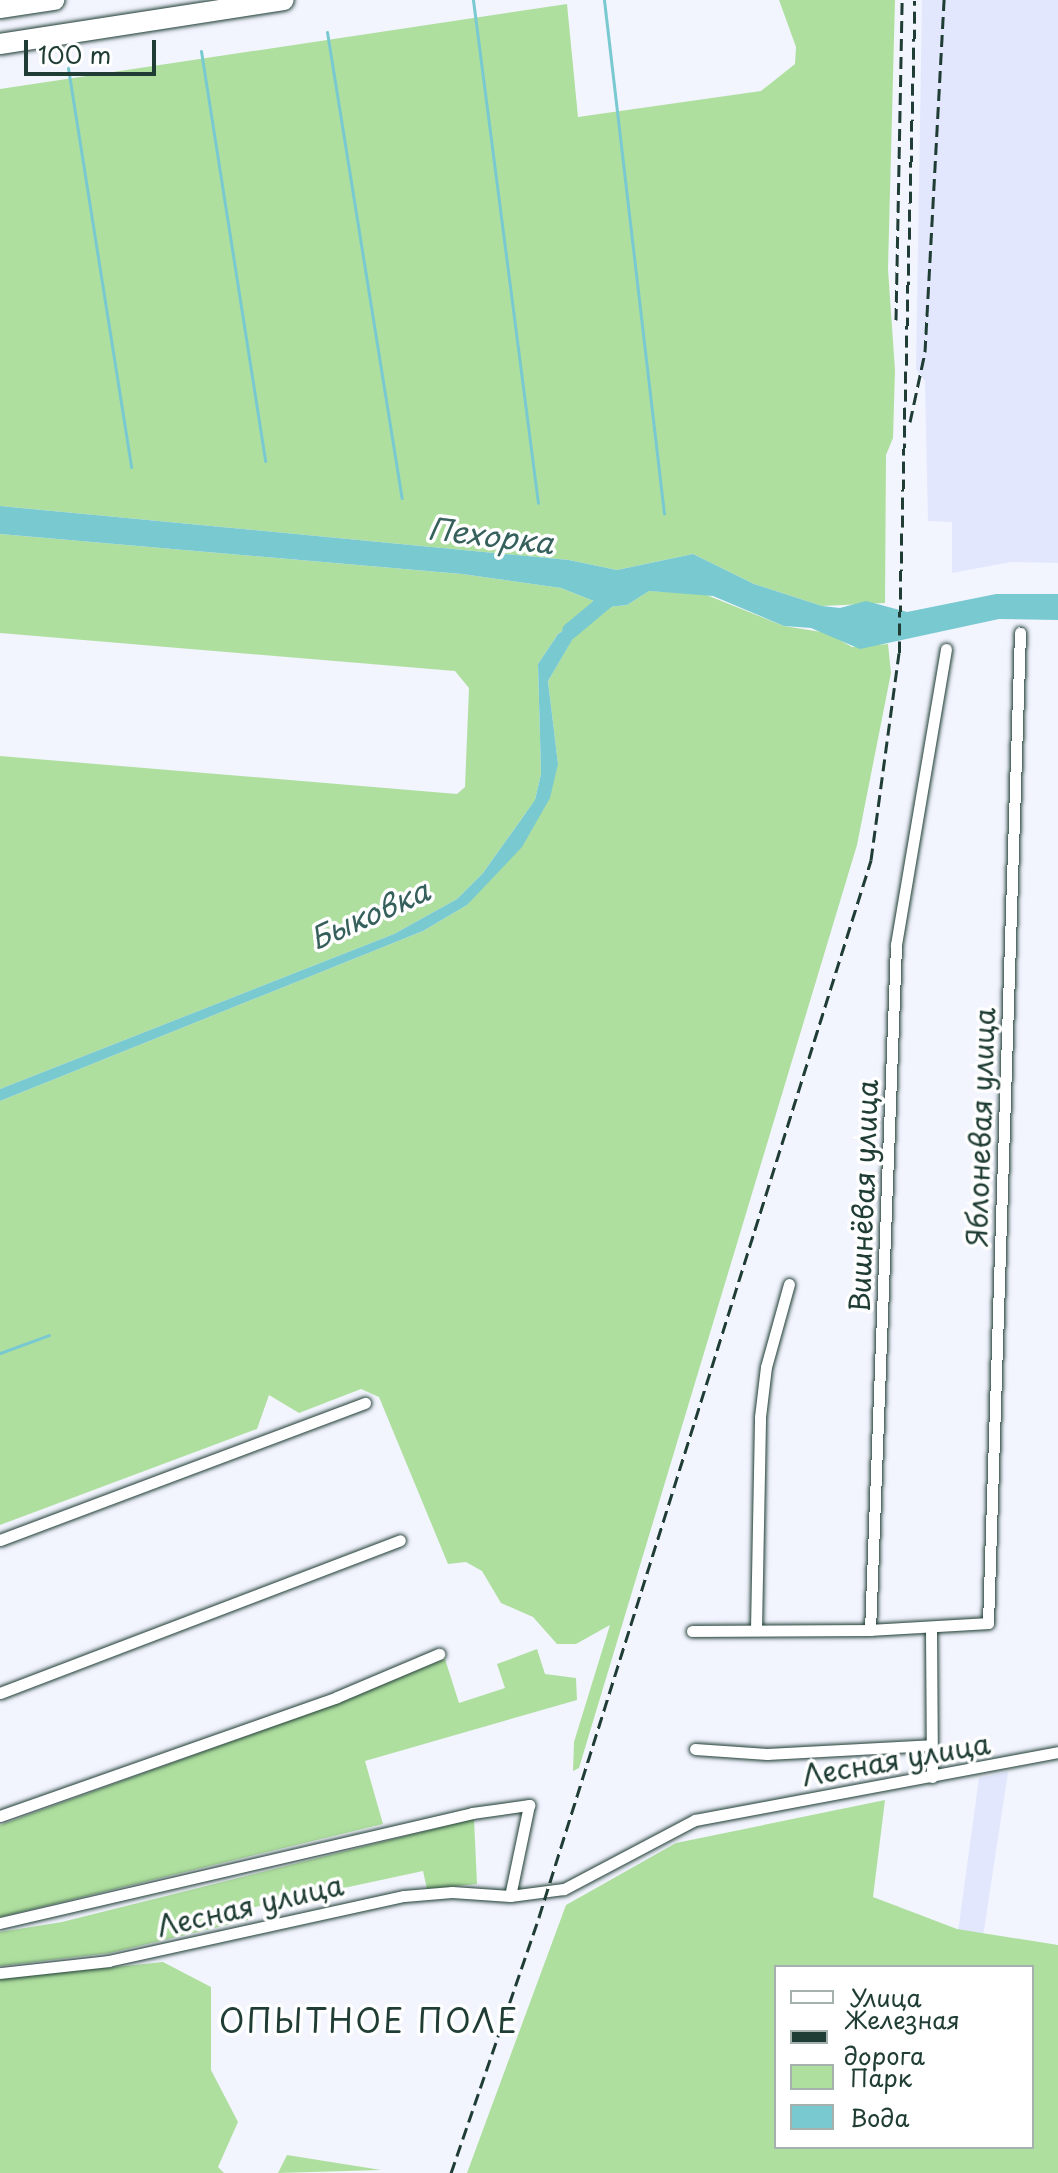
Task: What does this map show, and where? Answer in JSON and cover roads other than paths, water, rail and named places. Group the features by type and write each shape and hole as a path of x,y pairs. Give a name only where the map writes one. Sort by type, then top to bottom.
{"highway":[{"path":"0,8 54,0"},
{"path":"0,44 284,0"}],"street":[{"name":"Яблоневая улица","path":"931,1629 988,1623 1020,633"},
{"name":"Вишнёвая улица","path":"870,1630 896,945 946,649"},
{"path":"756,1629 760,1417 766,1367 789,1284"},
{"path":"0,1540 365,1403"},
{"path":"0,1693 400,1540"},
{"path":"692,1631 931,1629 932,1777"},
{"path":"0,1816 337,1697 439,1654"},
{"path":"695,1749 767,1754 931,1745"},
{"name":"Лесная улица","path":"0,1973 108,1961 404,1896 452,1892 510,1896 564,1889 695,1820 1058,1752"},
{"path":"0,1923 472,1813 529,1805 510,1896"}],"water":[{"path":"0,506 569,560 617,570 693,554 754,584 822,606 840,608 866,601 907,612 996,594 1058,594 1058,620 999,619 860,649 811,628 784,626 713,596 649,591 627,605 609,607 561,588 462,574 0,534"},
{"path":"585,618 548,681 558,764 550,798 522,847 467,905 423,931 0,1101 0,1089 394,934 457,899 483,873 535,800 541,774 538,664 558,634"}],"waterway":[{"path":"473,0 538,503"},
{"path":"604,0 664,514"},
{"path":"327,32 402,498"},
{"path":"201,51 265,461"},
{"path":"68,68 131,467"},
{"name":"Быковка","path":"570,631 618,591"},
{"path":"0,1353 49,1335"}],"railway":[{"path":"896,320 902,0"},
{"path":"451,2173 539,1917 871,860 899,653 915,0"},
{"path":"910,422 925,352 944,0"}],"district":[{"name":"ОПЫТНОЕ ПОЛЕ","path":"369,2020"}],"water label":[{"name":"Пехорка","path":"491,535"}]}
